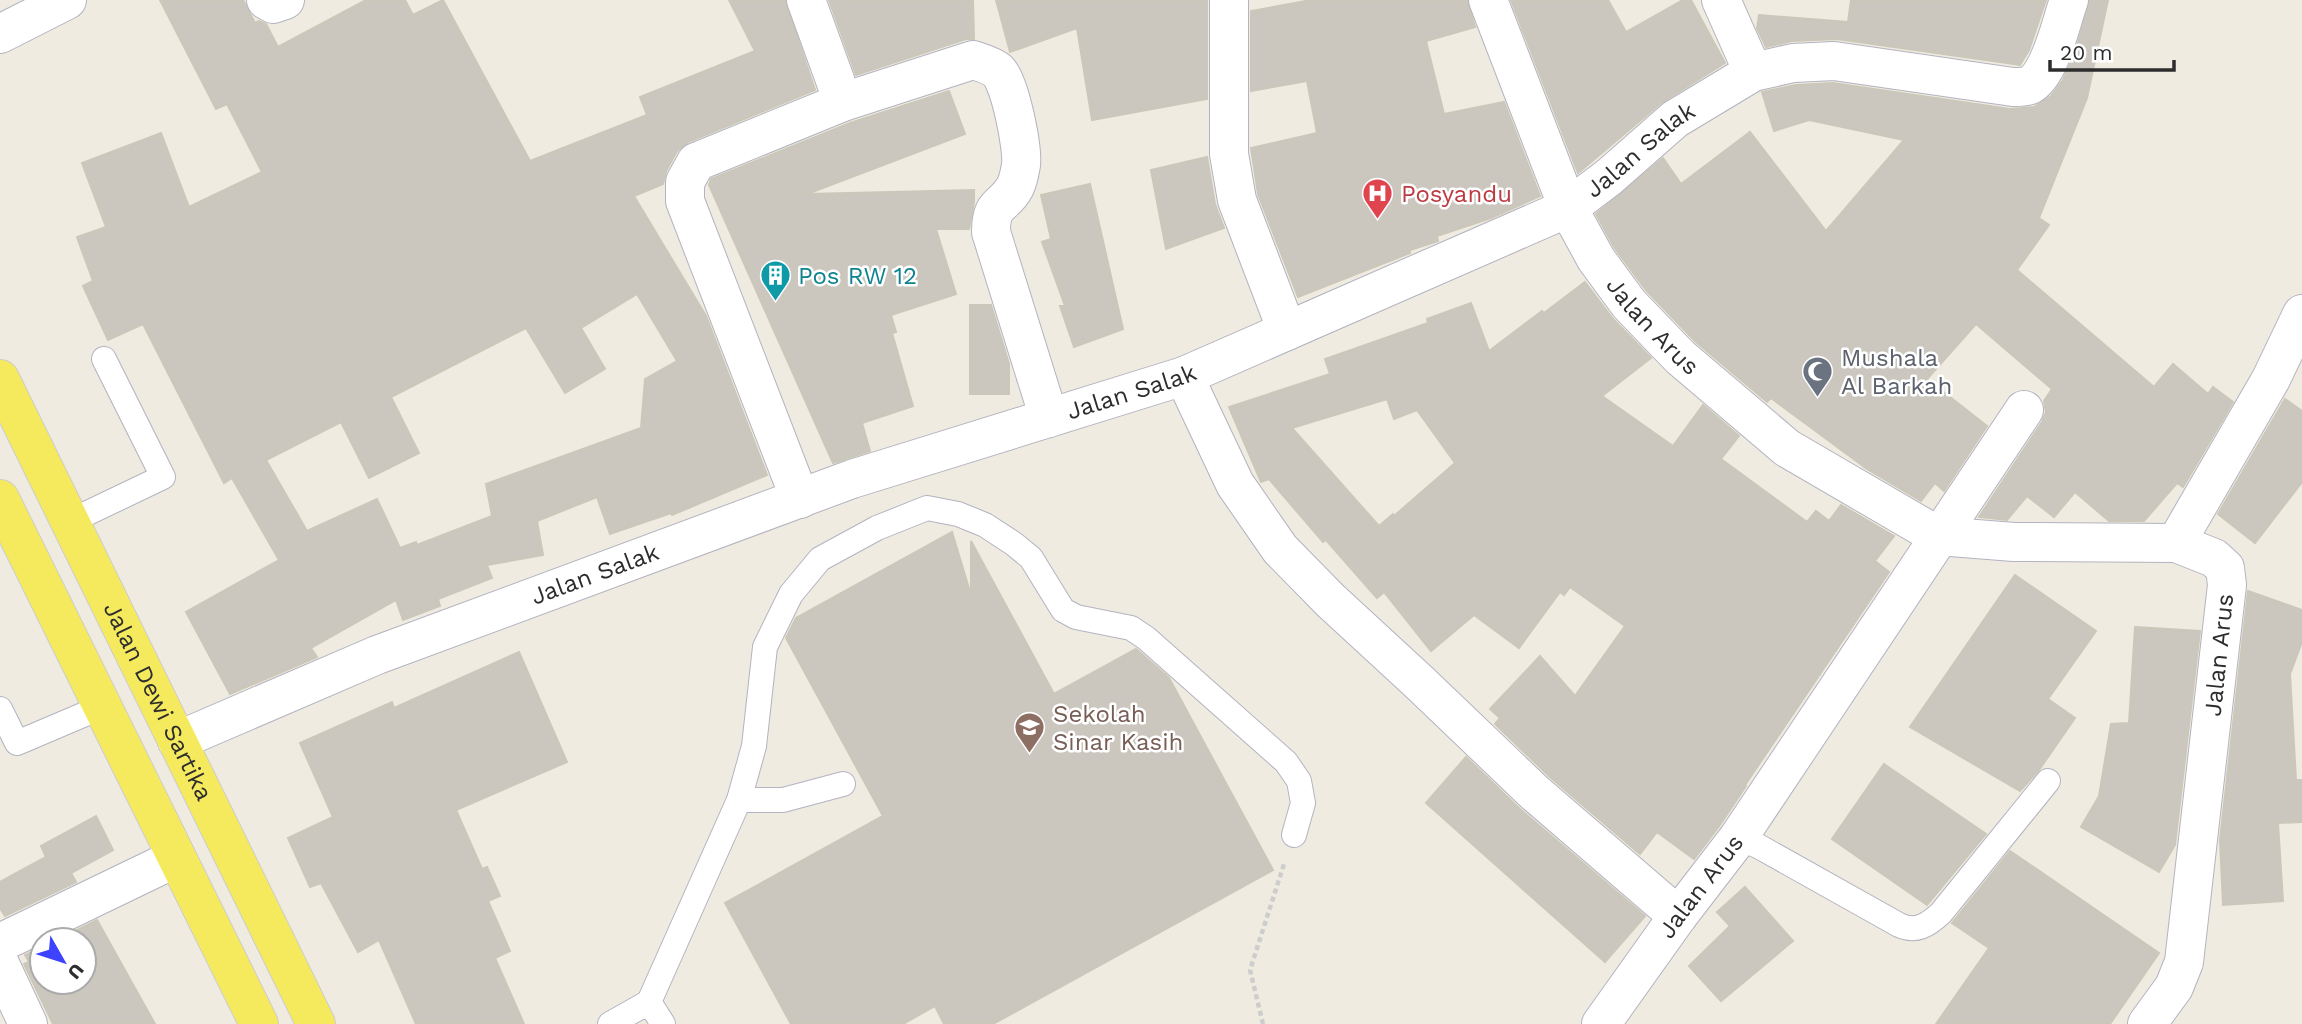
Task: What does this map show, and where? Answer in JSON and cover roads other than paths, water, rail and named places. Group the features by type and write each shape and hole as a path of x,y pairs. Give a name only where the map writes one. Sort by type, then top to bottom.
{"main road":[{"name":"Jalan Dewi Sartika","path":"0,379 316,1024"},
{"name":"Jalan Dewi Sartika","path":"0,499 259,1024"}],"street":[{"path":"0,34 67,0"},
{"path":"266,0 273,4 285,0"},
{"path":"806,0 843,102"},
{"path":"1229,0 1229,154 1237,200 1287,331"},
{"name":"Jalan Arus","path":"1488,0 1568,208 1596,259 1629,304 1680,357 1787,448 1938,536 2014,542 2176,544 2214,558 2225,568 2227,584 2184,962 2174,987 2147,1024"},
{"path":"1721,0 1753,72"},
{"name":"Jalan Salak","path":"177,741 377,654 852,479 1184,376 1568,208 1609,177 1675,119 1753,72 1793,63 1834,61 2014,87 2029,86 2040,75 2048,60 2069,0"},
{"path":"800,499 685,201 685,182 696,162 843,102 973,60 989,65 1000,73 1015,113 1022,164 1015,188 997,205 991,217 991,232 1049,418"},
{"path":"2176,544 2271,379 2302,314"},
{"path":"1184,376 1236,484 1280,549 1330,600 1535,793 1678,916"},
{"path":"1938,536 2024,410"},
{"name":"Jalan Arus","path":"1601,1024 1738,838 1938,536"},
{"path":"0,943 176,858"},
{"path":"0,964 28,1024"}],"lane":[{"path":"71,521 163,477 104,359"},
{"path":"610,1024 649,1002 739,800 754,746 765,647 791,594 820,559 877,528 927,508 958,514 985,525 1014,544 1031,558 1063,610 1076,617 1131,628 1146,638 1286,762 1299,781 1303,803 1294,835"},
{"path":"0,709 17,743 104,706"},
{"path":"1738,838 1758,846 1899,925 1914,929 1929,924 1941,913 2048,781"},
{"path":"739,800 783,800 843,784"},
{"path":"649,1002 663,1024"}],"place":[{"name":"Posyandu","path":"1378,221"},
{"name":"Pos RW 12","path":"775,303"},
{"name":"Mushala Al Barkah","path":"1818,399"},
{"name":"Sekolah Sinar Kasih","path":"1030,755"}]}
